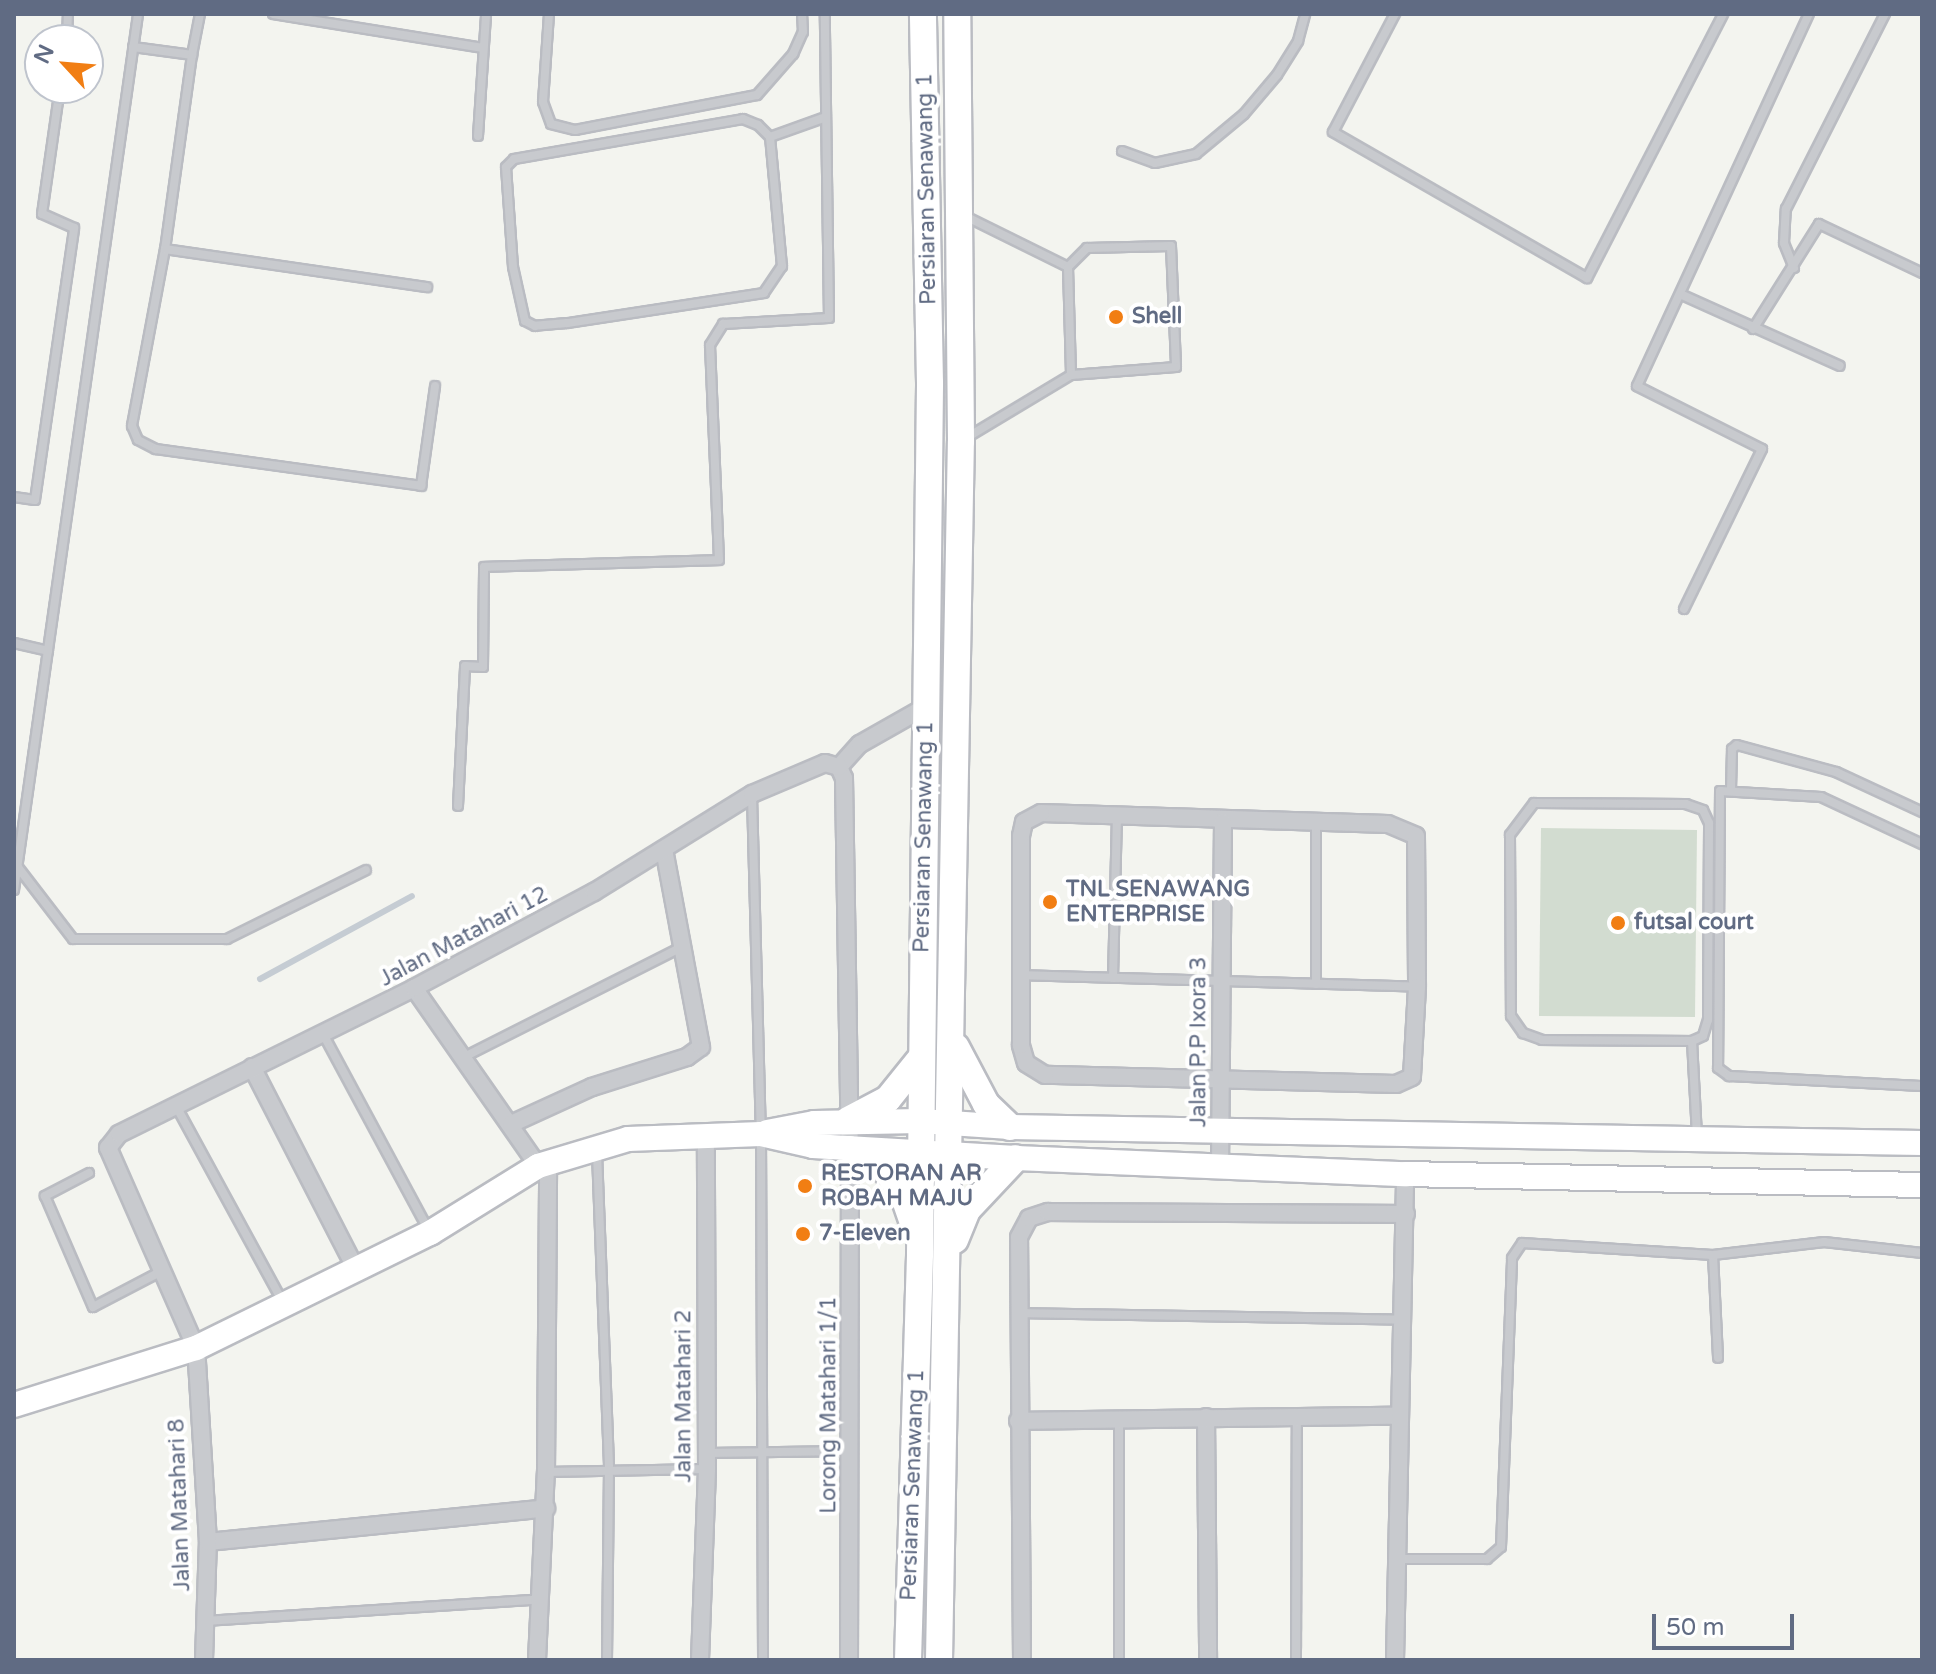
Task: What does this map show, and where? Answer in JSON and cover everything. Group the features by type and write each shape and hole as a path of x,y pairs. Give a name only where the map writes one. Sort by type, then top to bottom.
{"main road":[{"name":"Persiaran Senawang 1","path":"908,1660 921,1152 930,383 923,14"},
{"name":"Persiaran Senawang 1","path":"939,1660 952,1154 961,441 957,14"},
{"path":"953,1040 972,1083 1010,1127"},
{"path":"848,1120 888,1099 921,1058"},
{"path":"850,1149 883,1167 903,1194 919,1242"},
{"path":"949,1252 967,1210 1016,1158"}],"street":[{"path":"839,767 860,744 925,707"},
{"name":"Jalan Matahari 12","path":"162,1271 108,1148 119,1134 414,988 664,849 752,794 825,763 839,767"},
{"name":"Lorong Matahari 1/1","path":"839,767 844,778 850,1149 852,1451 849,1660"},
{"path":"1041,813 1223,822 1388,824 1416,836 1417,987 1412,1077 1396,1084 1221,1076 1045,1075 1026,1063 1021,1045 1024,822 1041,813"},
{"name":"Jalan P.P Ixora 3","path":"1220,1166 1223,822"},
{"path":"511,1124 701,1047 664,849"},
{"path":"414,988 461,1058 543,1165 546,1508 537,1660"},
{"path":"252,1067 357,1271"},
{"path":"761,1134 848,1120 952,1122 1010,1127 1922,1143"},
{"path":"14,1405 196,1348 285,1307 430,1233 543,1165 597,1146 706,1133 761,1134 850,1149 1016,1158 1405,1174 1922,1185"},
{"name":"Jalan Matahari 2","path":"700,1660 707,1461 706,1133"},
{"path":"1395,1660 1405,1174"},
{"path":"1022,1660 1019,1237 1029,1218 1048,1212 1406,1214"},
{"path":"162,1271 196,1348"},
{"name":"Jalan Matahari 8","path":"196,1348 208,1542 204,1660"},
{"path":"1018,1421 1119,1416 1399,1416"},
{"path":"1206,1417 1208,1660"},
{"path":"208,1542 546,1508"}],"lane":[{"path":"14,890 138,14"},
{"path":"200,14 165,249 132,426 138,440 156,449 421,486 435,386"},
{"path":"273,14 483,48"},
{"path":"478,136 486,14"},
{"path":"549,14 543,102 551,124 575,130 757,95 793,54 803,32 802,14"},
{"path":"458,806 465,666 483,667 484,567 719,560 710,345 723,324 829,318 825,14"},
{"path":"1122,151 1155,163 1196,154 1244,114 1277,75 1298,41 1305,14"},
{"path":"1395,14 1333,132 1587,278 1723,14"},
{"path":"1684,609 1762,449 1637,386 1809,14"},
{"path":"1794,268 1784,243 1786,209 1885,14"},
{"path":"133,47 192,55"},
{"path":"14,497 35,500 74,228 42,214 58,104"},
{"path":"770,137 826,117"},
{"path":"743,119 758,125 770,137 782,266 764,293 567,323 535,326 525,321 519,310 506,167 514,159 743,119"},
{"path":"960,214 1068,267"},
{"path":"1753,329 1819,224 1922,273"},
{"path":"961,441 1071,375 1176,367 1171,246 1087,248 1068,267 1071,375"},
{"path":"165,249 427,287"},
{"path":"1680,294 1840,366"},
{"path":"14,643 48,651"},
{"path":"1731,790 1732,749 1737,745 1836,772 1922,812"},
{"path":"1922,844 1821,797 1731,790 1720,793 1718,1068 1729,1076 1922,1086"},
{"path":"752,794 761,1134 763,1660"},
{"path":"1534,803 1686,804 1703,810 1709,823 1708,1020 1703,1036 1692,1041 1542,1040 1523,1033 1511,1016 1510,835 1534,803"},
{"path":"1113,978 1117,817"},
{"path":"1316,824 1316,984"},
{"path":"17,866 73,939 227,939 366,870"},
{"path":"461,1058 682,946"},
{"path":"1021,975 1417,987"},
{"path":"323,1034 430,1233"},
{"path":"1692,1041 1697,1137"},
{"path":"176,1106 285,1307"},
{"path":"597,1146 609,1469 607,1660"},
{"path":"89,1173 45,1196 93,1307 162,1271"},
{"path":"1398,1559 1487,1559 1501,1547 1512,1258 1522,1243 1713,1255 1824,1242 1922,1253"},
{"path":"1713,1255 1718,1358"},
{"path":"1018,1313 1403,1320"},
{"path":"1119,1416 1119,1660"},
{"path":"1296,1660 1297,1416"},
{"path":"546,1472 852,1451"},
{"path":"205,1622 542,1599"}],"shaded area":[{"name":"futsal court","path":"1541,828 1697,830 1695,1017 1539,1016"}],"waterway":[{"path":"260,979 412,896"}],"place":[{"name":"Shell","path":"1116,317"},
{"name":"TNL SENAWANG ENTERPRISE","path":"1050,902"},
{"name":"futsal court","path":"1618,923"},
{"name":"RESTORAN AR ROBAH MAJU","path":"805,1186"},
{"name":"7-Eleven","path":"803,1234"}]}
